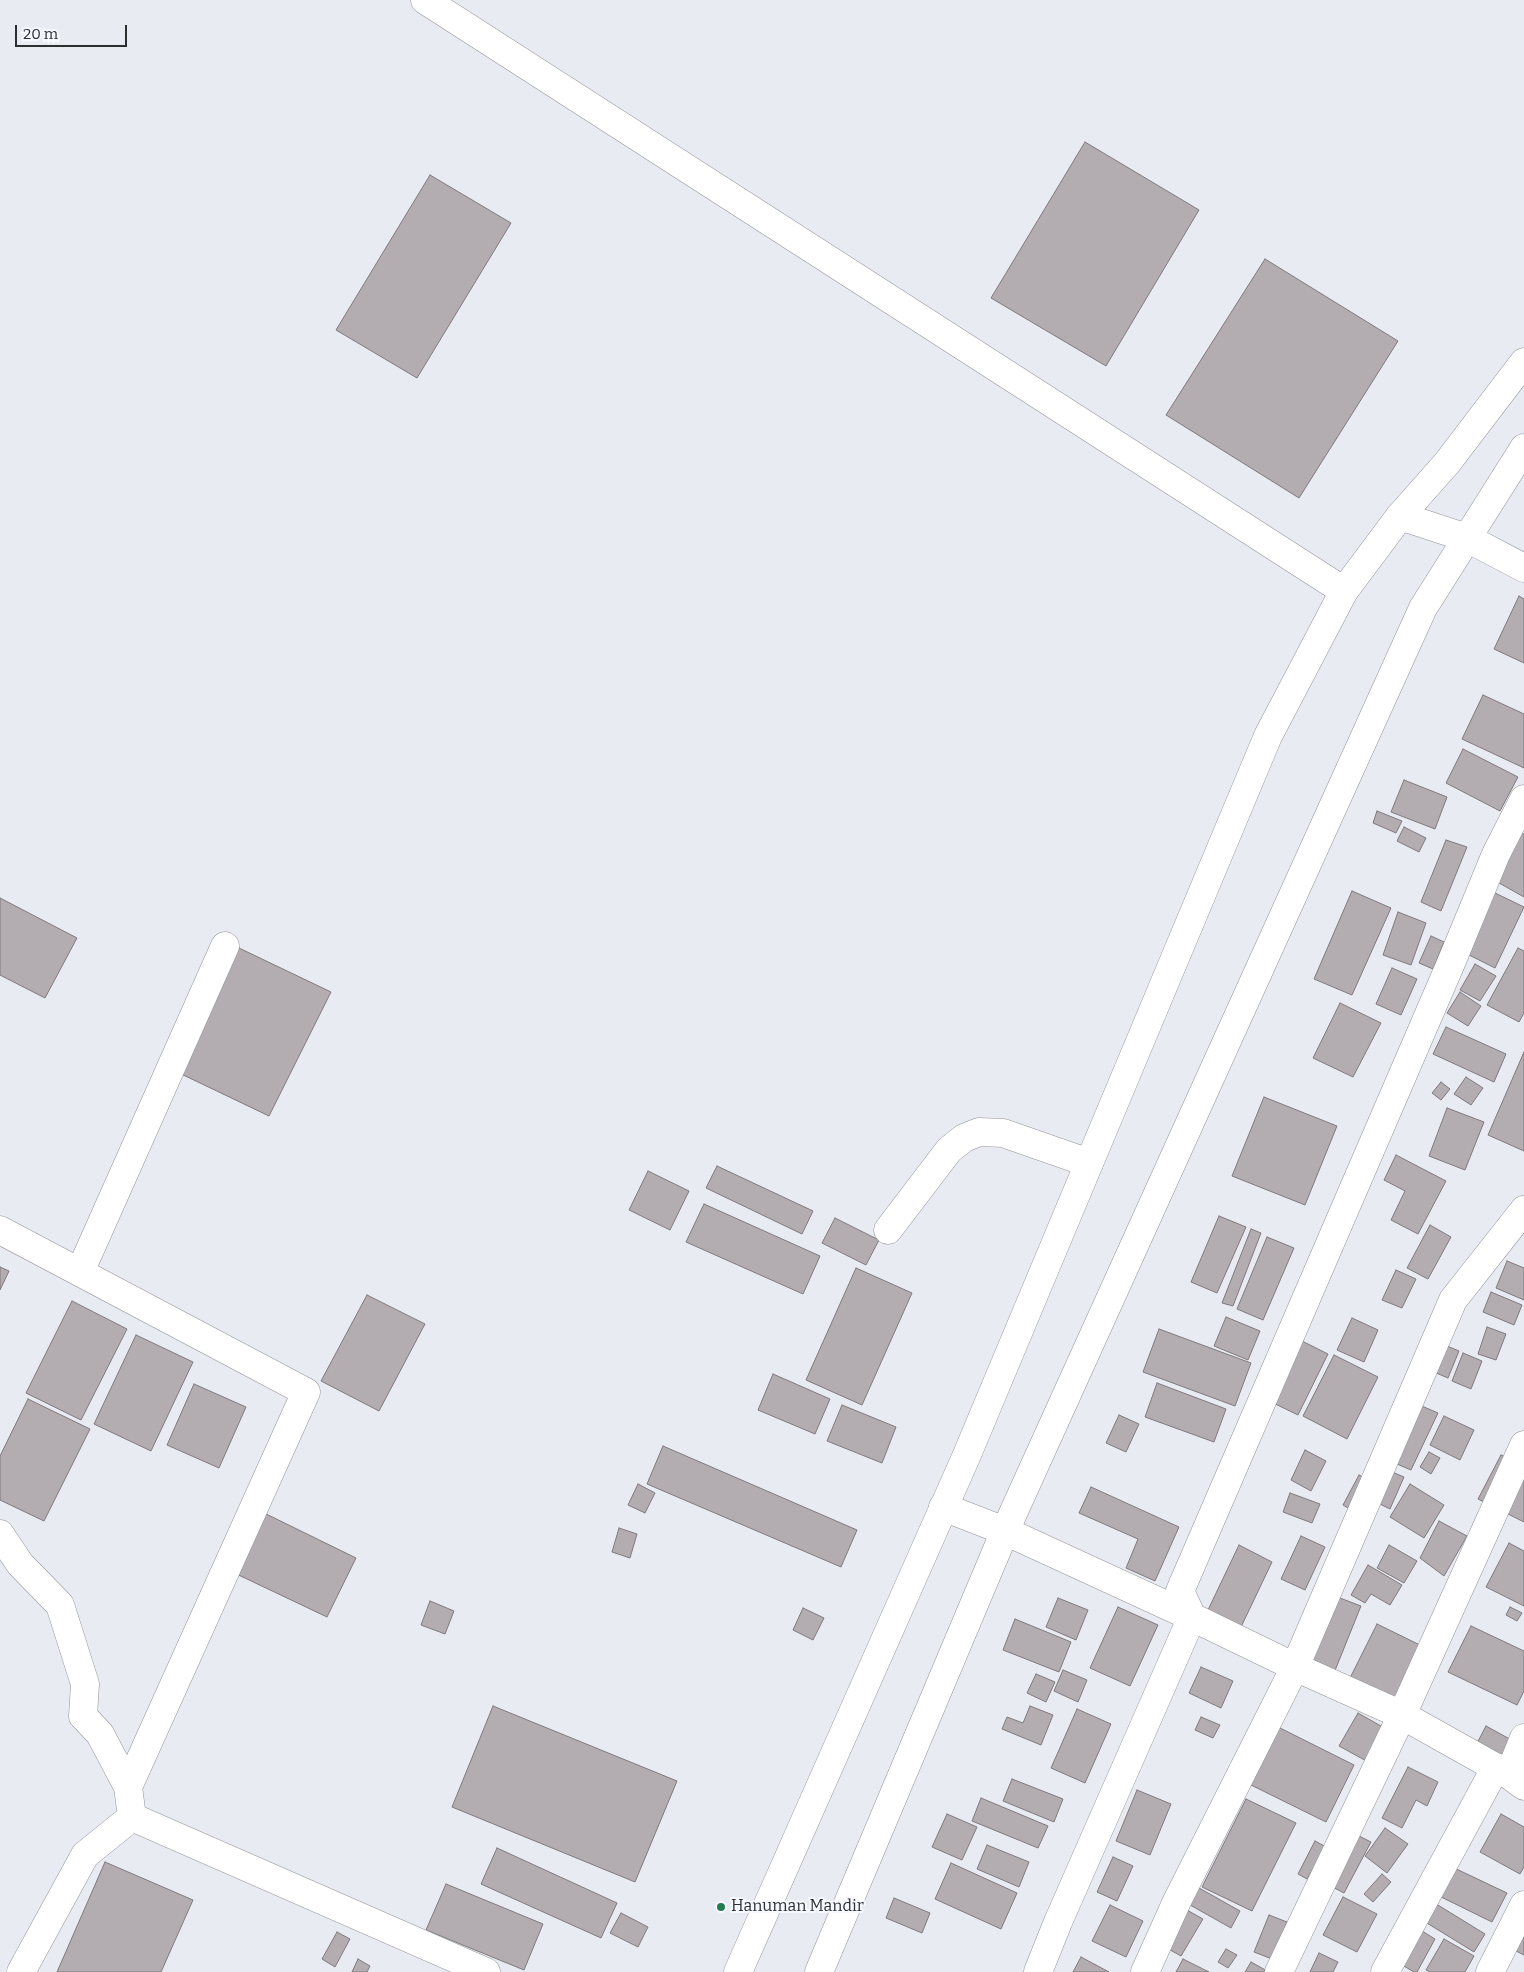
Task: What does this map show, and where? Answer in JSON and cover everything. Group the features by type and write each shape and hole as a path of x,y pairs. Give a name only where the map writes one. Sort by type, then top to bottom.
{"street":[{"path":"425,0 1344,591"},
{"path":"738,1972 943,1507 1268,736 1344,591 1400,516 1447,463 1524,362"},
{"path":"819,1972 1005,1532 1423,608 1524,448"},
{"path":"1400,516 1467,538 1524,568"},
{"path":"1038,1972 1058,1922 1192,1617 1180,1591 1451,963 1496,854 1524,799"},
{"path":"80,1272 224,946"},
{"path":"888,1230 949,1150 964,1138 979,1132 1003,1133 1089,1163"},
{"path":"1145,1972 1177,1901 1295,1667 1453,1300 1524,1210"},
{"path":"0,1230 306,1392 128,1787"},
{"path":"1280,1972 1402,1714 1524,1445"},
{"path":"943,1507 1005,1532 1192,1617 1295,1667 1402,1714 1510,1776"},
{"path":"0,1534 20,1564 60,1605 85,1684 83,1716 100,1734 128,1787 132,1816"},
{"path":"1384,1972 1510,1776 1524,1738"},
{"path":"21,1972 85,1855 132,1816"},
{"path":"132,1816 486,1972"},
{"path":"1490,1972 1524,1905"}],"building":[{"path":"1085,142 1199,210 1106,366 991,298"},
{"path":"430,175 511,223 417,378 336,330"},
{"path":"1265,259 1398,341 1299,498 1166,415"},
{"path":"1519,596 1524,599 1524,663 1494,649"},
{"path":"1483,695 1524,714 1524,768 1462,739"},
{"path":"1463,749 1518,777 1500,811 1446,783"},
{"path":"1404,780 1447,797 1435,829 1391,812"},
{"path":"1377,811 1402,821 1396,833 1373,823"},
{"path":"1404,827 1426,838 1419,852 1397,841"},
{"path":"1520,832 1524,834 1524,897 1492,879"},
{"path":"1446,840 1467,847 1441,911 1421,902"},
{"path":"1352,891 1391,908 1352,995 1314,979"},
{"path":"1493,892 1524,907 1495,968 1463,952"},
{"path":"0,898 77,938 45,998 0,975"},
{"path":"1398,912 1426,923 1411,965 1383,955"},
{"path":"1431,936 1444,942 1433,969 1419,963"},
{"path":"239,948 331,992 269,1116 177,1072"},
{"path":"1518,948 1524,951 1524,1013 1519,1022 1487,1005"},
{"path":"1475,964 1496,976 1480,1001 1460,990"},
{"path":"1392,968 1417,979 1401,1015 1376,1004"},
{"path":"1460,992 1481,1006 1468,1026 1447,1013"},
{"path":"1340,1003 1381,1023 1353,1077 1313,1058"},
{"path":"1446,1027 1506,1054 1494,1082 1433,1054"},
{"path":"1524,1052 1524,1151 1488,1135"},
{"path":"1466,1077 1483,1088 1471,1105 1454,1094"},
{"path":"1441,1082 1450,1089 1441,1100 1432,1093"},
{"path":"1264,1097 1337,1126 1305,1205 1232,1176"},
{"path":"1447,1108 1484,1122 1465,1170 1429,1156"},
{"path":"1396,1155 1446,1181 1418,1234 1391,1220 1405,1191 1384,1180"},
{"path":"717,1166 813,1211 802,1234 706,1188"},
{"path":"648,1171 689,1191 670,1230 629,1210"},
{"path":"704,1204 820,1256 803,1294 686,1242"},
{"path":"1219,1216 1246,1227 1217,1293 1191,1282"},
{"path":"835,1218 879,1240 866,1265 822,1243"},
{"path":"1430,1225 1451,1237 1428,1279 1407,1268"},
{"path":"1251,1229 1261,1233 1233,1306 1222,1303"},
{"path":"1267,1237 1294,1248 1263,1320 1237,1309"},
{"path":"1507,1261 1524,1268 1524,1300 1496,1288"},
{"path":"0,1267 9,1271 0,1290"},
{"path":"856,1268 912,1293 862,1405 806,1380"},
{"path":"1396,1270 1416,1279 1402,1308 1382,1300"},
{"path":"1491,1292 1522,1305 1514,1325 1483,1312"},
{"path":"367,1295 425,1324 379,1411 321,1381"},
{"path":"72,1301 127,1329 81,1420 26,1393"},
{"path":"1226,1317 1260,1331 1248,1360 1214,1346"},
{"path":"1352,1318 1378,1330 1364,1362 1337,1350"},
{"path":"1487,1327 1506,1334 1496,1360 1478,1354"},
{"path":"1159,1329 1251,1363 1235,1406 1143,1372"},
{"path":"136,1335 193,1362 151,1451 94,1424"},
{"path":"1296,1338 1328,1354 1298,1415 1265,1399"},
{"path":"1440,1343 1459,1351 1448,1378 1429,1370"},
{"path":"1463,1353 1482,1361 1471,1389 1452,1381"},
{"path":"1334,1355 1378,1377 1347,1439 1303,1416"},
{"path":"773,1374 830,1399 815,1434 758,1410"},
{"path":"1157,1383 1226,1409 1214,1442 1145,1417"},
{"path":"194,1384 246,1407 219,1468 167,1445"},
{"path":"28,1399 90,1429 44,1521 0,1500 0,1456"},
{"path":"1417,1404 1438,1413 1411,1470 1390,1461"},
{"path":"842,1405 896,1427 882,1463 827,1441"},
{"path":"1119,1415 1139,1424 1126,1452 1106,1443"},
{"path":"1444,1416 1474,1430 1460,1460 1430,1445"},
{"path":"663,1446 857,1530 841,1567 647,1484"},
{"path":"1305,1450 1326,1461 1311,1491 1291,1480"},
{"path":"1429,1452 1440,1458 1431,1474 1420,1467"},
{"path":"1501,1455 1524,1466 1524,1522 1478,1499"},
{"path":"1385,1469 1404,1477 1390,1509 1372,1500"},
{"path":"1359,1475 1370,1481 1353,1511 1343,1505"},
{"path":"638,1484 655,1493 645,1513 628,1505"},
{"path":"1410,1484 1444,1505 1424,1538 1390,1517"},
{"path":"1091,1487 1179,1527 1155,1581 1126,1568 1138,1539 1079,1513"},
{"path":"1290,1493 1320,1504 1312,1523 1283,1512"},
{"path":"258,1510 356,1558 327,1617 228,1570"},
{"path":"1439,1521 1467,1536 1444,1576 1420,1558"},
{"path":"619,1528 637,1534 630,1558 612,1552"},
{"path":"1301,1536 1325,1547 1305,1590 1281,1579"},
{"path":"1509,1543 1524,1551 1524,1606 1486,1587"},
{"path":"1239,1545 1272,1562 1241,1627 1207,1612"},
{"path":"1389,1545 1417,1561 1404,1583 1377,1568"},
{"path":"1368,1565 1402,1585 1390,1605 1371,1594 1365,1603 1351,1595"},
{"path":"1332,1595 1361,1606 1334,1673 1304,1661"},
{"path":"1058,1598 1088,1610 1076,1640 1046,1627"},
{"path":"430,1601 454,1611 445,1634 421,1625"},
{"path":"1118,1607 1158,1625 1130,1686 1090,1668"},
{"path":"1510,1607 1522,1613 1517,1621 1506,1615"},
{"path":"803,1608 824,1618 813,1640 793,1630"},
{"path":"1015,1619 1071,1642 1059,1672 1003,1650"},
{"path":"1377,1624 1424,1647 1397,1703 1349,1680"},
{"path":"1471,1626 1524,1651 1524,1691 1517,1705 1448,1672"},
{"path":"1201,1667 1233,1681 1221,1708 1189,1693"},
{"path":"1063,1670 1087,1680 1078,1702 1054,1691"},
{"path":"1036,1674 1055,1682 1046,1702 1027,1693"},
{"path":"493,1706 677,1781 635,1882 452,1807"},
{"path":"1030,1706 1053,1715 1041,1745 1002,1729 1007,1717 1023,1723"},
{"path":"1077,1709 1111,1724 1085,1783 1051,1768"},
{"path":"1358,1713 1388,1730 1370,1763 1339,1746"},
{"path":"1201,1717 1220,1725 1213,1738 1195,1730"},
{"path":"1486,1726 1517,1743 1506,1763 1475,1747"},
{"path":"1278,1727 1354,1765 1326,1822 1249,1784"},
{"path":"1408,1767 1438,1782 1427,1806 1416,1800 1402,1828 1382,1818"},
{"path":"1012,1779 1063,1799 1054,1822 1003,1801"},
{"path":"1137,1790 1171,1804 1150,1855 1116,1841"},
{"path":"981,1798 1048,1826 1038,1848 972,1821"},
{"path":"1246,1799 1296,1823 1252,1911 1202,1887"},
{"path":"947,1814 977,1827 962,1860 932,1847"},
{"path":"1501,1814 1524,1827 1524,1867 1520,1874 1480,1852"},
{"path":"1385,1828 1408,1844 1387,1873 1365,1856"},
{"path":"1353,1833 1371,1842 1344,1893 1327,1884"},
{"path":"1315,1841 1326,1847 1307,1879 1298,1874"},
{"path":"987,1845 1029,1862 1019,1887 977,1869"},
{"path":"497,1848 617,1903 601,1938 481,1884"},
{"path":"1113,1857 1133,1866 1117,1901 1097,1892"},
{"path":"105,1862 193,1900 161,1972 57,1972"},
{"path":"951,1863 1017,1893 1001,1929 935,1899"},
{"path":"1450,1866 1507,1893 1492,1922 1435,1894"},
{"path":"1382,1874 1391,1882 1373,1902 1364,1894"},
{"path":"446,1884 543,1924 524,1970 426,1930"},
{"path":"1192,1884 1240,1911 1231,1928 1183,1901"},
{"path":"1343,1897 1377,1914 1357,1952 1323,1935"},
{"path":"894,1898 930,1913 922,1933 886,1918"},
{"path":"1433,1902 1485,1934 1474,1952 1422,1920"},
{"path":"1524,1903 1524,1955 1504,1945"},
{"path":"1110,1905 1143,1921 1126,1957 1092,1941"},
{"path":"1185,1909 1203,1919 1181,1956 1163,1946"},
{"path":"621,1913 648,1927 638,1947 610,1933"},
{"path":"1269,1915 1287,1922 1272,1959 1254,1952"},
{"path":"1417,1928 1435,1939 1417,1972 1414,1972 1397,1962"},
{"path":"337,1932 350,1939 335,1967 322,1959"},
{"path":"1444,1939 1474,1956 1465,1972 1430,1972 1426,1970"},
{"path":"1226,1949 1237,1955 1228,1968 1218,1962"},
{"path":"1319,1953 1338,1962 1333,1972 1310,1972"},
{"path":"1081,1957 1109,1972 1073,1972"},
{"path":"358,1959 370,1966 367,1972 352,1972"},
{"path":"1183,1959 1209,1972 1176,1972"},
{"path":"1251,1962 1269,1972 1245,1972"}],"place":[{"name":"Hanuman Mandir","path":"721,1907"}]}
